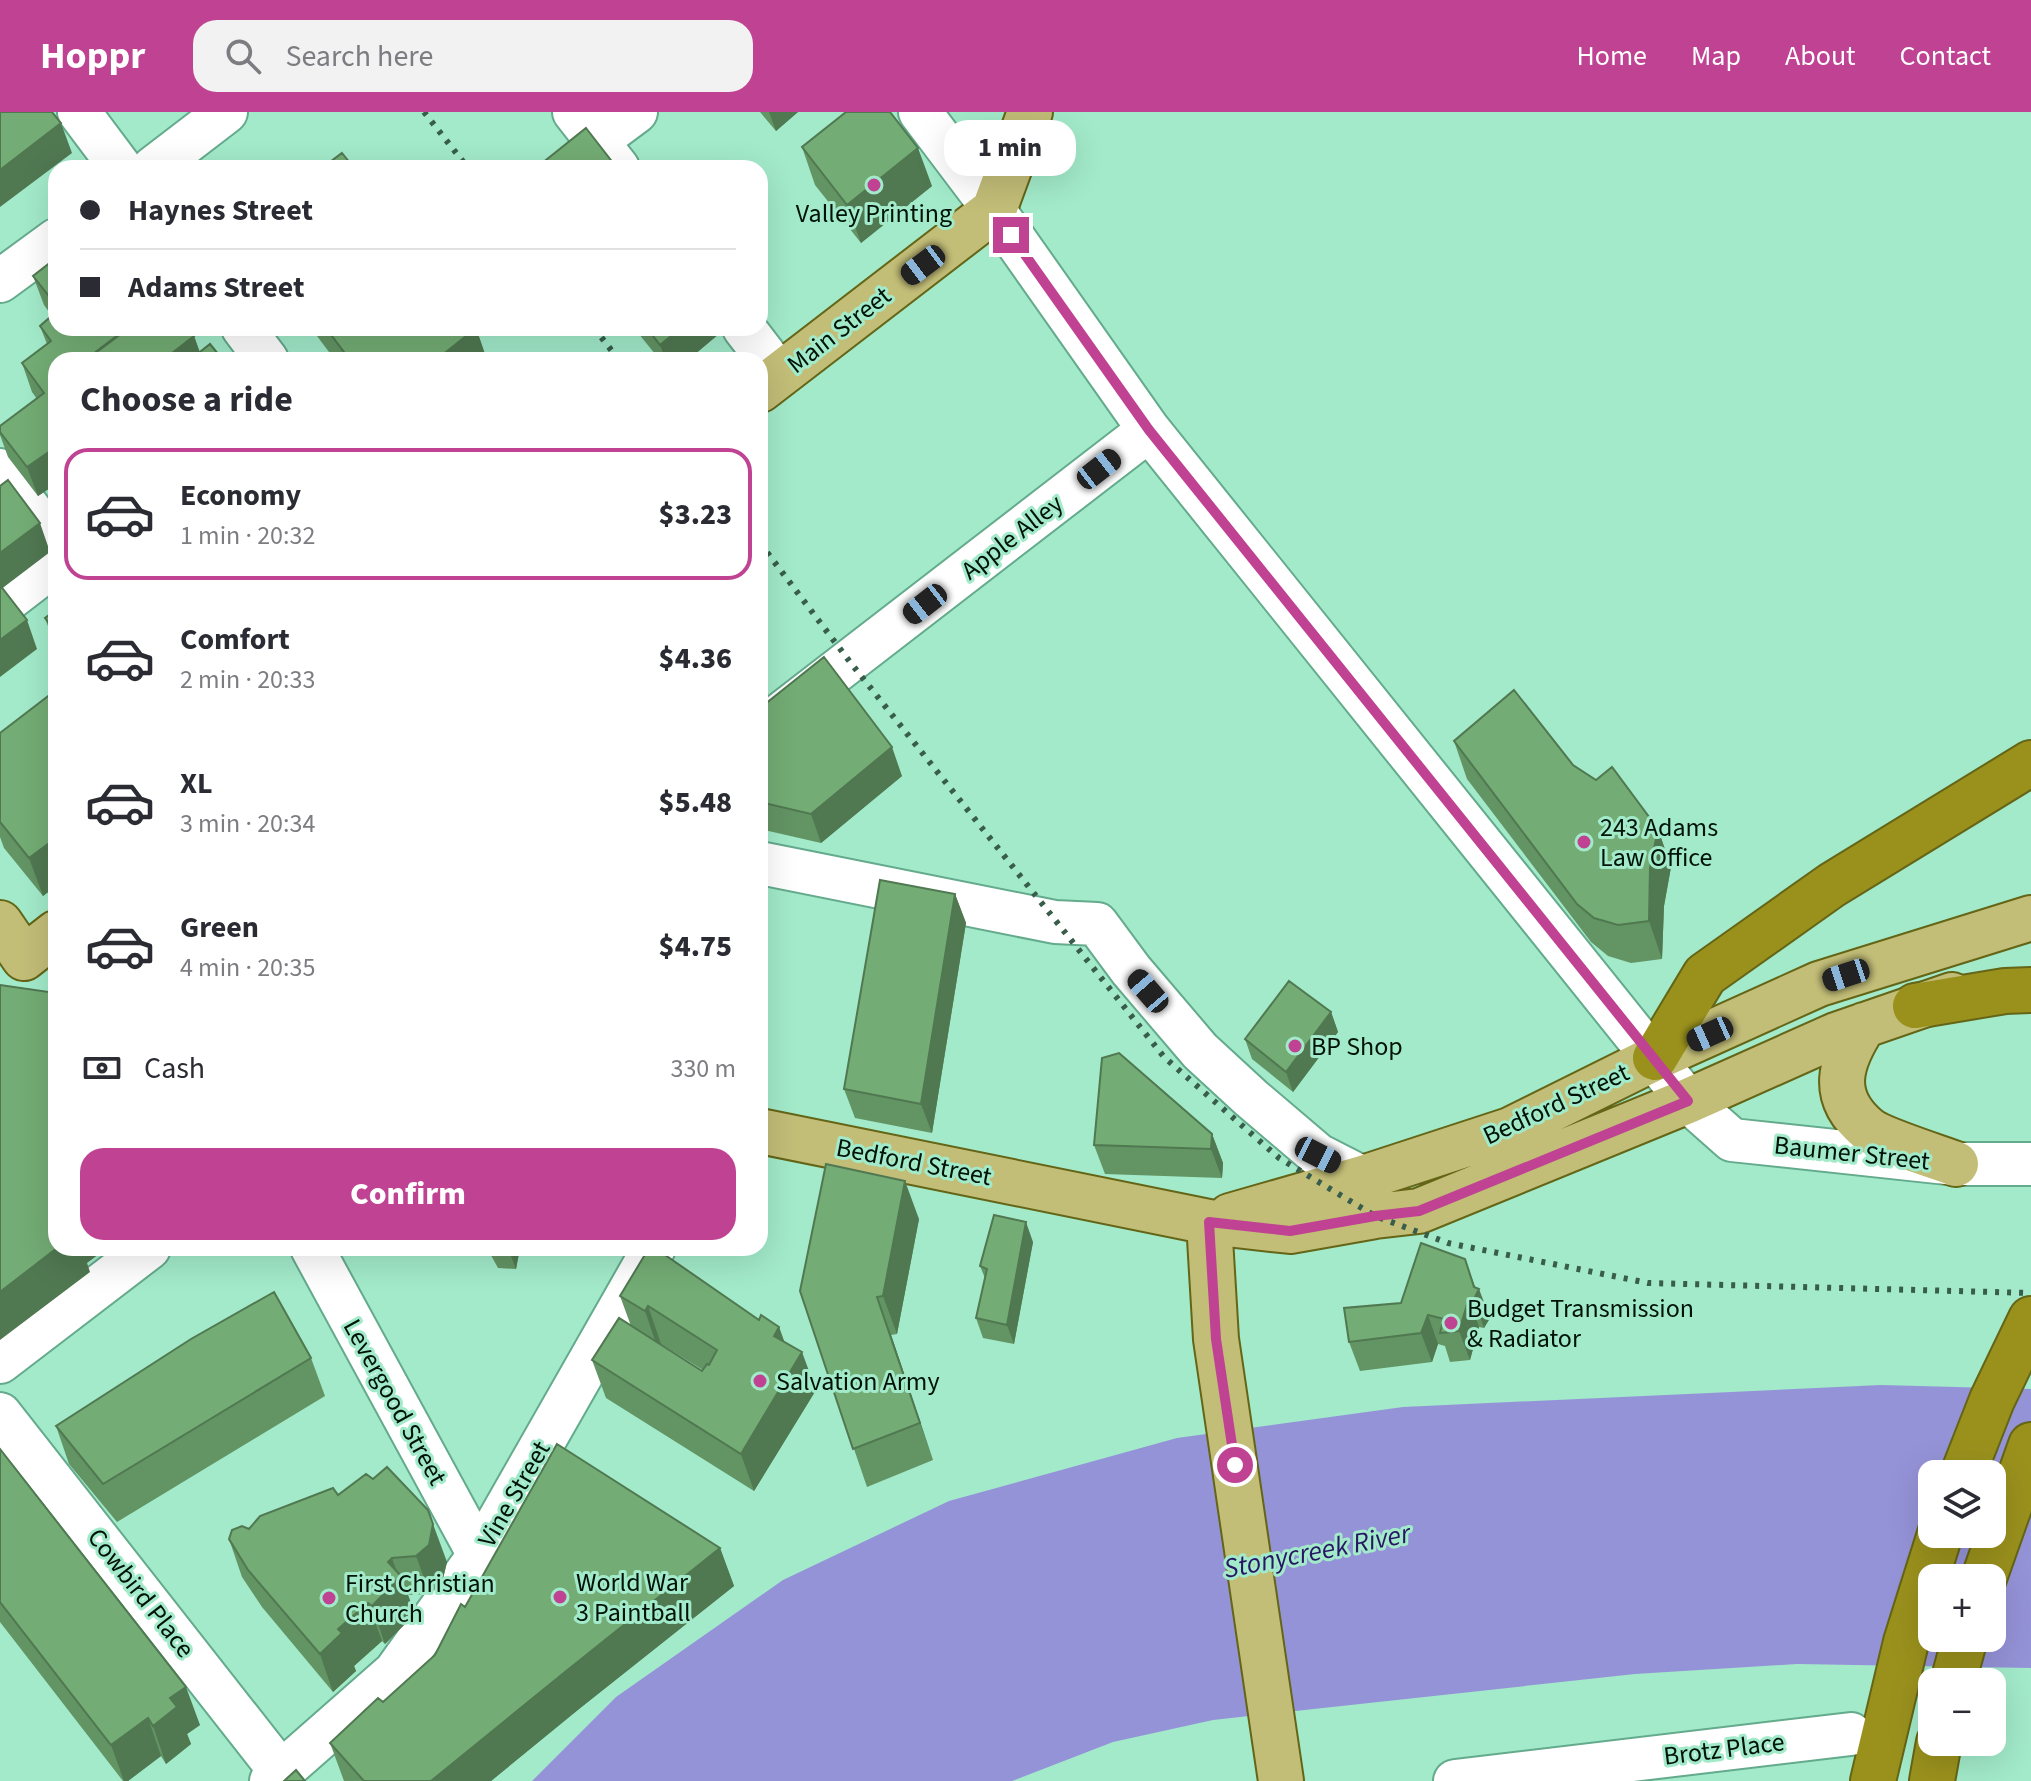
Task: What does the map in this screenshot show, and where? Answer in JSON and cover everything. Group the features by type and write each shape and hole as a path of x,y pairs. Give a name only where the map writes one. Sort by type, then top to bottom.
{"highway":[{"path":"1655,1058 1705,975 1832,885 2031,763"},
{"path":"1915,1006 2005,991 2031,990"},
{"path":"1968,1460 1992,1400 2031,1319"},
{"path":"1989,1564 2031,1445"},
{"path":"1873,1781 1906,1642 1936,1548"},
{"path":"1932,1781 1936,1756"}],"main road":[{"path":"994,210 1030,112"},
{"name":"Main Street","path":"770,383 994,210"},
{"name":"Bedford Street","path":"1209,1222 1363,1178 1510,1130 1655,1058 1819,984 2031,918"},
{"name":"Bedford Street","path":"768,1133 1209,1222 1290,1231 1419,1211 1864,1025 2031,971"},
{"path":"1864,1025 1848,1050 1840,1081 1850,1108 1870,1131 1956,1164"},
{"path":"1209,1222 1216,1339 1281,1781"}],"street":[{"path":"79,112 115,160"},
{"path":"163,160 226,112"},
{"path":"597,140 636,112"},
{"name":"Baumer Street","path":"920,112 994,210 1149,430 1688,1101 1732,1140 1956,1164 2031,1164"},
{"path":"0,281 48,246"},
{"name":"Apple Alley","path":"768,724 1149,430"},
{"path":"0,470 48,533"},
{"path":"0,606 48,569"},
{"path":"768,865 1055,922 1097,924 1131,970 1210,1060 1318,1155 1363,1178"},
{"path":"0,1362 139,1256"},
{"name":"Levergood Street","path":"316,1256 479,1555"},
{"name":"Vine Street","path":"276,1776 395,1672 479,1555 649,1256"},
{"name":"Cowbird Place","path":"0,1414 276,1776"},
{"name":"Brotz Place","path":"1455,1781 1689,1767 1851,1734"}],"water":[{"name":"Stonycreek River","path":"1881,1385 2031,1389 2031,1668 1797,1664 1635,1674 1213,1720 1113,1742 1012,1781 532,1781 616,1697 783,1580 949,1501 1177,1438 1403,1407"}],"building":[{"path":"0,112 52,112 61,123 0,170"},
{"path":"846,112 890,112 918,148 847,205 802,147"},
{"path":"586,128 611,160 546,160"},
{"path":"342,153 348,160 333,160"},
{"path":"48,264 48,295 33,276"},
{"path":"48,319 48,336 116,336 96,352 48,352 48,453 27,467 0,432 0,426 44,393 22,363 51,341 40,326"},
{"path":"118,336 194,336 173,352 97,352"},
{"path":"332,336 466,336 446,352 344,352"},
{"path":"653,336 671,336 660,345"},
{"path":"210,344 216,352 200,352"},
{"path":"8,480 40,523 0,553 0,486"},
{"path":"0,585 27,620 0,640"},
{"path":"824,657 892,747 811,814 768,804 768,702"},
{"name":"243 Adams Law Office","path":"1514,690 1573,765 1596,780 1612,767 1658,829 1650,868 1649,921 1618,925 1594,918 1577,904 1454,741"},
{"path":"48,696 48,844 29,858 0,822 0,733"},
{"path":"880,880 955,894 921,1104 844,1089"},
{"path":"1289,981 1331,1012 1286,1072 1245,1039"},
{"path":"0,985 48,992 48,1255 0,1292"},
{"path":"1119,1053 1212,1134 1211,1149 1094,1145 1102,1058"},
{"path":"826,1164 905,1181 883,1296 877,1297 920,1423 853,1449 800,1291"},
{"path":"994,1215 1026,1222 1007,1325 976,1318 987,1269 980,1266"},
{"path":"1421,1243 1465,1259 1474,1287 1479,1289 1474,1299 1469,1298 1459,1331 1440,1333 1444,1319 1428,1315 1421,1333 1349,1342 1344,1308 1401,1303"},
{"path":"644,1256 667,1256 759,1320 761,1315 779,1327 774,1336 802,1352 741,1454 592,1360 619,1318 702,1371 717,1350 648,1306 645,1311 620,1296"},
{"path":"274,1292 311,1358 103,1484 56,1426 191,1339"},
{"path":"557,1444 720,1548 431,1781 364,1781 330,1743 378,1698 383,1702 435,1655 461,1604 465,1607"},
{"path":"0,1449 186,1687 170,1698 177,1707 153,1726 148,1718 111,1745 0,1602"},
{"name":"First Christian Church","path":"387,1467 428,1510 433,1524 429,1545 416,1556 392,1558 388,1562 401,1576 372,1606 368,1603 338,1629 342,1633 320,1654 248,1570 229,1539 232,1530 242,1526 249,1529 260,1516 333,1488 338,1495 366,1474 373,1479"},
{"path":"296,1770 305,1781 284,1781"}],"railway":[{"path":"424,112 462,160"},
{"path":"600,336 613,352"},
{"path":"768,554 850,662 1164,1057 1279,1158 1375,1216 1448,1243 1648,1283 2031,1293"}],"place":[{"name":"Valley Printing","path":"874,185"},
{"name":"243 Adams Law Office","path":"1584,842"},
{"name":"BP Shop","path":"1295,1046"},
{"name":"Budget Transmission & Radiator","path":"1451,1323"},
{"name":"Salvation Army","path":"760,1381"},
{"name":"World War 3 Paintball","path":"560,1597"},
{"name":"First Christian Church","path":"329,1598"}],"route":[{"path":"1011,235 1149,430 1688,1101 1419,1211 1290,1231 1209,1222 1216,1339 1235,1465"}]}
